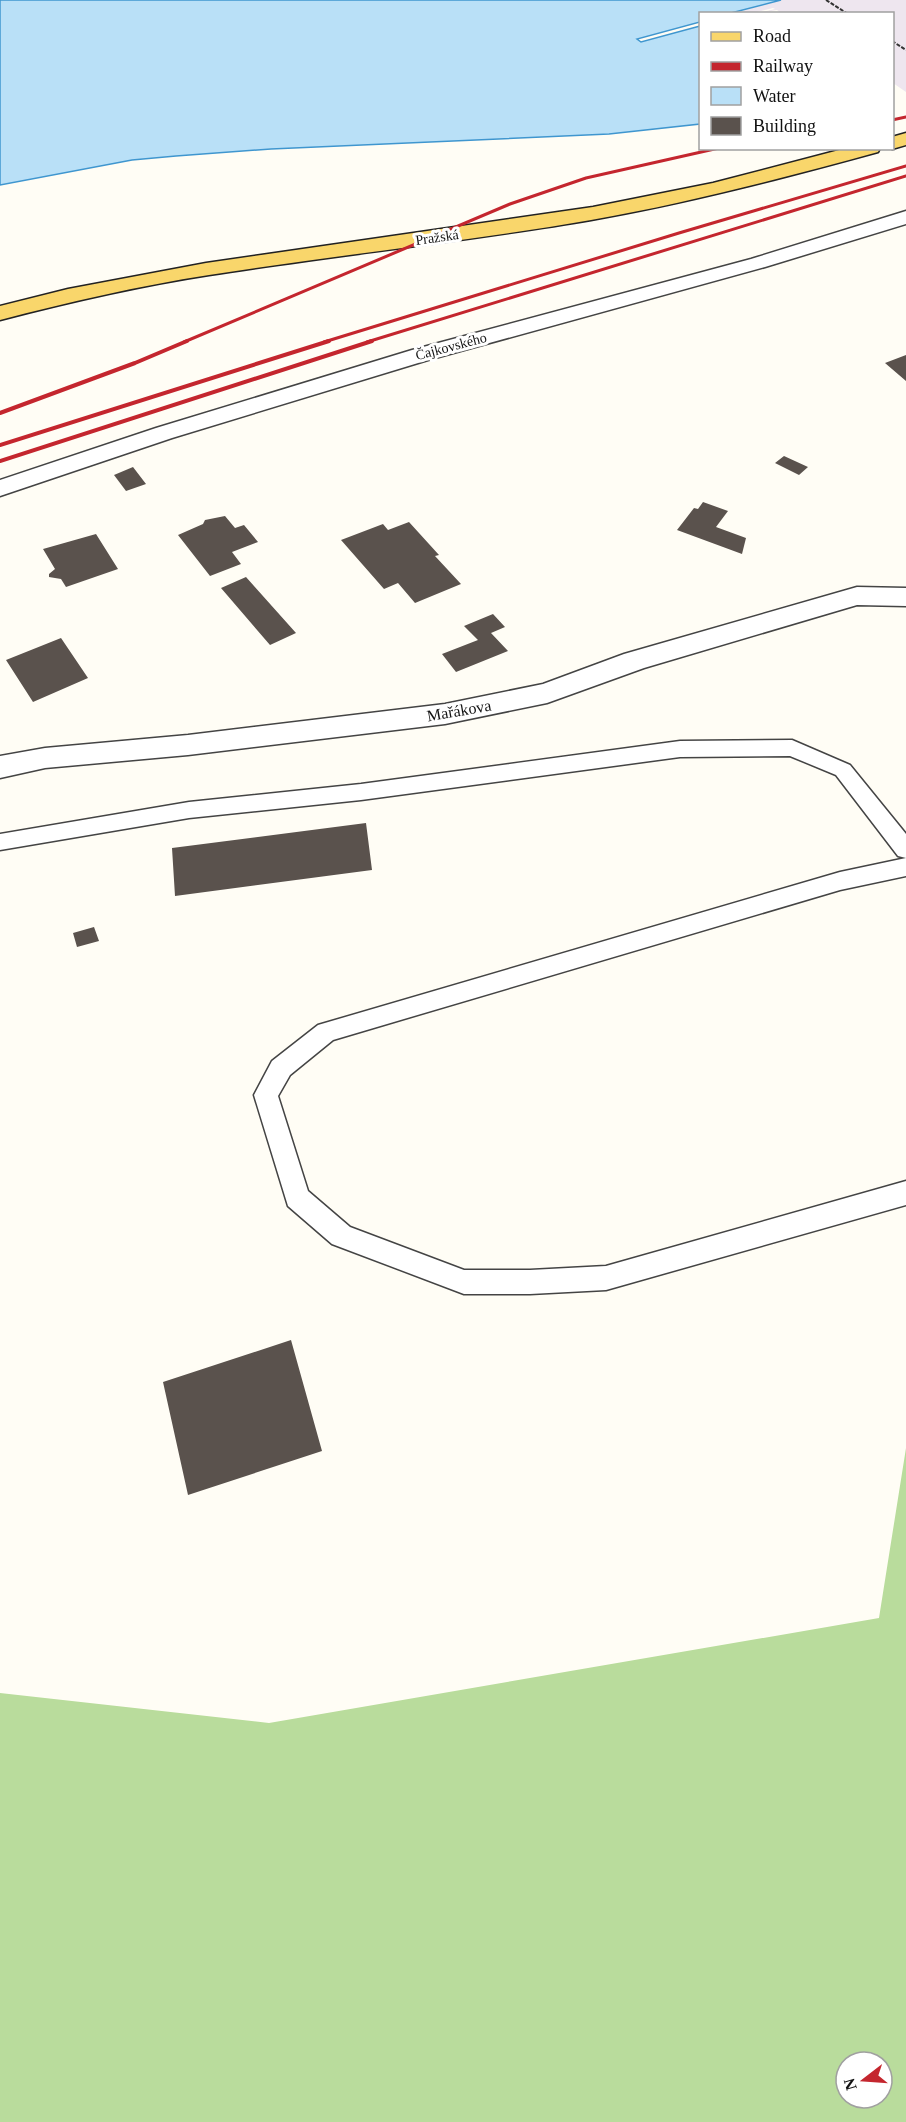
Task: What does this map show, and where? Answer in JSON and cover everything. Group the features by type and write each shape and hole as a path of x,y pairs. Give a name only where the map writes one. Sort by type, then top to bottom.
{"main road":[{"name":"Pražská","path":"0,313 117,285 193,271 531,223 652,203 739,184 865,150"}],"street":[{"name":"Čajkovského","path":"0,488 164,433 420,355 758,263 906,217"},
{"name":"Mařákova","path":"0,767 45,758 188,745 445,714 547,693 634,662 857,596 906,597"}],"lane":[{"path":"0,842 189,810 362,792 680,749 792,748 843,770 906,850"},
{"path":"906,867 840,881 326,1032 281,1068 266,1095 297,1198 341,1236 464,1282 530,1282 606,1278 906,1193"}],"path":[{"path":"826,0 845,12"}],"shaded area":[{"path":"781,0 906,0 906,92 894,84 894,12 780,12 777,10 763,12 775,9 773,8 757,12 738,12"}],"green space":[{"path":"906,1448 906,2122 0,2122 0,1693 269,1723 879,1618"}],"water":[{"path":"0,0 781,0 735,12 699,12 699,22 637,39 641,42 699,26 699,124 609,134 271,149 176,156 132,160 0,185"}],"building":[{"path":"906,355 906,381 885,363"},
{"path":"784,456 808,467 799,475 775,463"},
{"path":"133,467 146,484 126,491 114,475"},
{"path":"703,502 728,511 716,527 746,538 742,554 677,530 694,508 698,509"},
{"path":"225,516 235,528 244,525 258,542 232,552 241,564 210,576 178,535 203,524 205,520"},
{"path":"409,522 439,555 435,556 461,584 415,603 398,583 384,589 341,540 383,524 388,530"},
{"path":"96,534 118,569 66,587 61,579 49,577 55,569 43,549"},
{"path":"246,577 296,633 270,645 221,588"},
{"path":"493,614 505,627 491,633 508,651 456,672 442,654 478,640 464,626"},
{"path":"61,638 88,678 33,702 6,660"},
{"path":"366,823 372,870 175,896 172,848"},
{"path":"94,927 99,941 77,947 73,933"},
{"path":"291,1340 322,1451 188,1495 163,1382"}],"railway":[{"path":"894,120 906,117"},
{"path":"184,342 510,204 586,178 710,150"},
{"path":"324,342 906,166"},
{"path":"367,342 906,176"},
{"path":"0,413 135,363 187,341"},
{"path":"0,445 329,341"},
{"path":"0,461 372,341"}]}
